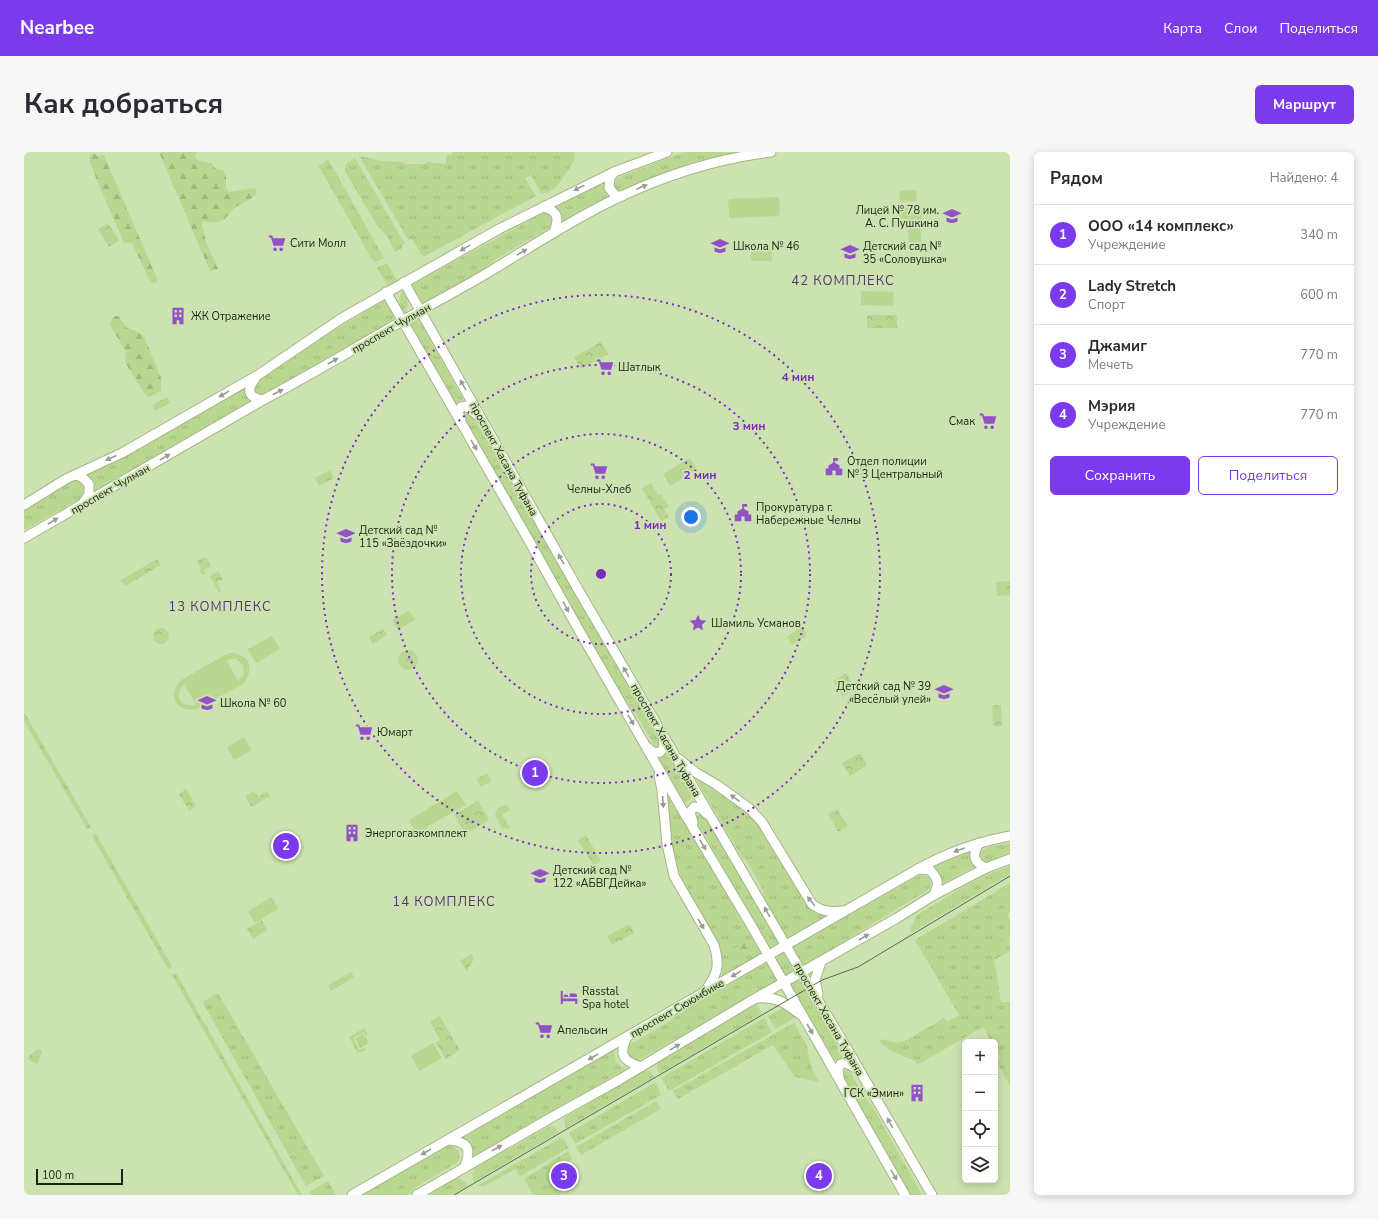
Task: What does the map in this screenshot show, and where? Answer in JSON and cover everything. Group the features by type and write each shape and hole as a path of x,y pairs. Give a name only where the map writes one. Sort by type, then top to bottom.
{"main road":[{"path":"24,505 75,475 122,453 258,375 336,322 386,292 499,229 614,172 667,152"},
{"name":"проспект Чулман","path":"24,538 263,400 300,381 490,271 554,232 622,196 663,178 696,167 740,156 771,152"},
{"path":"614,172 610,178 609,188 616,196 622,196"},
{"path":"543,207 550,209 557,217 554,232"},
{"name":"проспект Хасана Туфана","path":"404,282 662,735 822,1005 932,1195"},
{"name":"проспект Хасана Туфана","path":"386,292 905,1195"},
{"path":"258,375 250,386 249,390 251,395 255,398 263,400"},
{"path":"465,430 458,412 461,407 466,406 482,420"},
{"path":"75,475 82,477 89,484 89,494 83,504"},
{"path":"645,745 654,753 660,752 664,748 662,735"},
{"path":"673,754 695,772 717,785 745,806 762,822 812,904 824,911 846,910"},
{"path":"656,764 662,790 667,844 674,876 714,945 717,956 717,972 704,993"},
{"path":"695,830 690,812 694,807 701,808 712,819"},
{"name":"проспект Сююмбике","path":"352,1195 918,869 942,857 979,843 1010,836"},
{"path":"979,843 974,850 974,857 980,865 986,868"},
{"path":"417,1195 641,1067 756,998 821,962 934,895 986,868 1010,859"},
{"path":"918,869 930,870 936,877 938,884 934,895"},
{"path":"821,962 815,980 822,1005"},
{"path":"756,998 778,999 803,1016"},
{"path":"626,1037 623,1044 622,1054 625,1059 641,1067"},
{"path":"840,1081 838,1068 841,1064 846,1063 859,1070"},
{"path":"449,1140 459,1141 465,1144 469,1150 464,1168"}],"green space":[{"path":"159,152 198,152 196,153 195,158 199,161 211,163 216,169 223,170 226,176 226,189 229,192 255,188 257,193 252,198 234,208 224,220 212,223 204,221 202,224 206,242 218,269 210,271"},
{"path":"452,152 574,152 575,159 561,181 551,190 546,193 541,193 531,175 525,178 536,196 423,257 412,239 409,241 359,156 383,161 404,162 404,164 426,164 426,162 446,164 446,156 452,155"},
{"path":"684,152 749,152 622,192 618,192 613,187 616,179 620,177"},
{"path":"94,153 97,156 104,155 158,281 155,283 151,283 132,243 124,243 89,159 91,154"},
{"path":"355,158 405,244 402,245 402,248 395,252 387,236 376,224 345,171 346,164"},
{"path":"328,159 384,258 374,263 318,165 322,165"},
{"path":"605,181 606,190 612,197 561,224 553,207"},
{"path":"916,190 917,201 900,202 899,191"},
{"path":"777,197 779,199 780,213 778,216 729,217 728,201 730,199"},
{"path":"897,208 922,208 922,221 897,221"},
{"path":"545,212 548,212 553,218 552,225 549,228 498,258 481,271 422,304 411,285"},
{"path":"108,223 119,241 109,247 98,229"},
{"path":"908,226 921,226 921,242 909,243"},
{"path":"751,250 772,250 772,261 751,261"},
{"path":"387,263 398,282 389,288 377,268"},
{"path":"403,291 408,302 404,314 399,302"},
{"path":"861,291 894,292 893,306 861,305"},
{"path":"385,300 396,319 266,396 261,397 254,393 254,385 257,382 331,332"},
{"path":"867,315 897,315 897,328 867,328"},
{"path":"118,316 127,328 144,336 161,378 161,391 149,397 144,393 125,362 126,352 110,325 111,319"},
{"path":"418,318 464,401 461,400 454,406 409,323"},
{"path":"601,342 608,354 581,369 574,357"},
{"path":"245,386 247,395 254,402 94,494 93,483 85,475"},
{"path":"167,397 170,403 155,411 152,405"},
{"path":"466,410 470,412 503,467 661,744 662,746 657,749 635,713 622,697 462,414"},
{"path":"690,458 697,470 670,486 663,474"},
{"path":"330,470 334,478 319,486 315,478"},
{"path":"75,480 80,481 86,488 86,492 81,498 24,530 24,509"},
{"path":"651,483 658,495 661,494 669,507 664,509 669,517 661,521 642,488"},
{"path":"206,557 211,566 204,570 206,573 202,575 199,570 201,568 197,561"},
{"path":"157,559 161,565 125,586 121,580"},
{"path":"218,571 223,579 217,582 221,591 219,593 210,576"},
{"path":"1010,581 1010,595 997,596 996,582"},
{"path":"409,610 415,620 398,630 392,620"},
{"path":"802,627 807,635 792,645 787,636"},
{"path":"158,628 164,628 169,633 167,642 164,644 158,644 153,639 153,633"},
{"path":"383,629 387,635 373,644 369,637"},
{"path":"272,636 280,649 256,663 248,649"},
{"path":"408,650 415,653 418,660 415,667 408,670 401,667 398,660 401,653"},
{"path":"230,653 243,656 249,664 249,675 242,685 197,709 190,710 179,706 174,697 174,692 181,680","holes":["236,659 243,665 244,674 238,681 227,661","184,684 196,705 186,705 180,700 179,693"]},
{"path":"846,673 856,689 843,697 833,681"},
{"path":"992,705 1001,705 1002,726 993,726"},
{"path":"24,712 91,827 87,829 24,721"},
{"path":"244,737 252,750 234,760 227,747"},
{"path":"667,750 694,797 685,803 656,754"},
{"path":"860,753 867,765 850,776 842,763"},
{"path":"487,773 492,781 481,787 476,779"},
{"path":"696,779 739,806 759,825 807,905 818,914 826,916 787,938 772,913 765,899 763,890 748,863 741,856"},
{"path":"186,789 196,806 189,811 179,794"},
{"path":"254,791 258,797 267,791 270,796 252,807 245,796"},
{"path":"457,791 466,805 416,833 409,820"},
{"path":"668,794 761,954 722,976 723,964 721,950 677,867 671,836"},
{"path":"478,801 489,820 465,834 454,815"},
{"path":"506,804 510,810 502,815 511,829 502,828 495,814 497,809"},
{"path":"837,809 848,826 838,832 828,814"},
{"path":"699,814 706,817 779,943 770,948 697,822 697,816"},
{"path":"94,833 96,834 172,966 171,968 168,969 92,836"},
{"path":"586,835 601,861 593,865 578,840"},
{"path":"1010,843 1010,853 986,862 981,860 981,852 984,849 995,845"},
{"path":"969,851 974,866 940,885 932,866"},
{"path":"1010,866 1010,874 911,933 910,929 917,915 963,887 986,875"},
{"path":"921,875 928,877 931,882 927,891 803,966 793,947"},
{"path":"1010,883 1010,911 1007,915 1010,920 1010,938 1009,936 992,945 1001,1002 1010,1002 1010,1086 998,1064 1000,1057 998,1053 998,1039 989,1039 983,1027 917,1065 915,1061 889,1050 880,1042 882,1039 897,1043 903,1042 944,1018 947,1022 959,1015 915,940"},
{"path":"272,897 278,909 255,923 248,911"},
{"path":"805,910 815,917 813,920 806,923 802,921 801,918 803,911"},
{"path":"262,920 267,930 253,939 247,929"},
{"path":"630,924 634,933 612,945 607,936"},
{"path":"1009,936 1010,951 994,960 992,944"},
{"path":"747,940 750,941 752,945 747,954 742,956 737,951 733,950 733,949"},
{"path":"784,952 794,971 785,976 775,958"},
{"path":"471,954 474,959 467,971 460,961"},
{"path":"766,963 777,981 639,1060 633,1060 625,1051 629,1045 667,1023 690,1006"},
{"path":"351,972 354,977 331,991 328,985"},
{"path":"176,973 302,1195 298,1195 172,975"},
{"path":"800,979 833,1036 842,1057 835,1061 791,985"},
{"path":"218,993 324,1176 306,1186 203,1003"},
{"path":"756,1004 762,1014 659,1074 657,1066 660,1060"},
{"path":"786,1006 792,1011 795,1018 775,1029 768,1016"},
{"path":"440,1016 460,1050 446,1059 436,1043 440,1040 430,1022"},
{"path":"764,1018 772,1032 669,1091 661,1078"},
{"path":"794,1023 806,1044 812,1069 819,1082 795,1077 773,1045 678,1099 673,1091"},
{"path":"364,1028 368,1034 366,1036 364,1032 353,1038 359,1050 365,1048 366,1050 359,1053 349,1037"},
{"path":"363,1034 369,1043 360,1048 355,1039"},
{"path":"433,1043 442,1058 419,1071 411,1056"},
{"path":"38,1049 42,1051 38,1064 27,1058"},
{"path":"615,1049 617,1061 626,1069 470,1158 460,1139"},
{"path":"847,1069 866,1099 873,1107 922,1195 910,1195 843,1076 843,1072"},
{"path":"645,1070 651,1072 654,1077 566,1128 564,1120 567,1116"},
{"path":"656,1082 661,1095 575,1144 569,1133"},
{"path":"656,1101 661,1109 581,1155 576,1147"},
{"path":"553,1126 559,1132 474,1182 472,1174 475,1168 548,1127"},
{"path":"562,1137 569,1148 520,1176 516,1169 484,1186 477,1186"},
{"path":"448,1146 457,1149 460,1156 458,1162 421,1184 407,1195 362,1195"},
{"path":"568,1151 572,1159 548,1174 560,1195 533,1195 524,1179"},
{"path":"455,1179 462,1180 468,1186 451,1195 427,1195"},
{"path":"328,1181 336,1195 312,1195 309,1192"}],"tram line":[{"path":"454,1195 822,980 858,967 1010,876"}],"place":[{"name":"Лицей № 78 им. А. С. Пушкина","path":"952,216"},
{"name":"Сити Молл","path":"277,243"},
{"name":"Школа № 46","path":"720,246"},
{"name":"Детский сад № 35 «Соловушка»","path":"850,252"},
{"name":"ЖК Отражение","path":"178,316"},
{"name":"Шатлык","path":"605,367"},
{"name":"Смак","path":"988,421"},
{"name":"Отдел полиции № 3 Центральный","path":"834,467"},
{"name":"Челны-Хлеб","path":"599,471"},
{"name":"Прокуратура г. Набережные Челны","path":"743,513"},
{"name":"Детский сад № 115 «Звёздочки»","path":"346,536"},
{"name":"Шамиль Усманов","path":"698,623"},
{"name":"Детский сад № 39 «Весёлый улей»","path":"944,692"},
{"name":"Школа № 60","path":"207,703"},
{"name":"Юмарт","path":"364,732"},
{"name":"ООО «14 комплекс»","path":"535,773"},
{"name":"Энергогазкомплект","path":"352,833"},
{"name":"Lady Stretch","path":"286,846"},
{"name":"Детский сад № 122 «АБВГДейка»","path":"540,876"},
{"name":"Rasstal Spa hotel","path":"569,997"},
{"name":"Апельсин","path":"544,1030"},
{"name":"ГСК «Эмин»","path":"917,1093"},
{"name":"Джамиг","path":"564,1176"},
{"name":"Мэрия","path":"819,1176"}],"district":[{"name":"42 КОМПЛЕКС","path":"843,280"},
{"name":"13 КОМПЛЕКС","path":"220,606"},
{"name":"14 КОМПЛЕКС","path":"444,901"}]}
